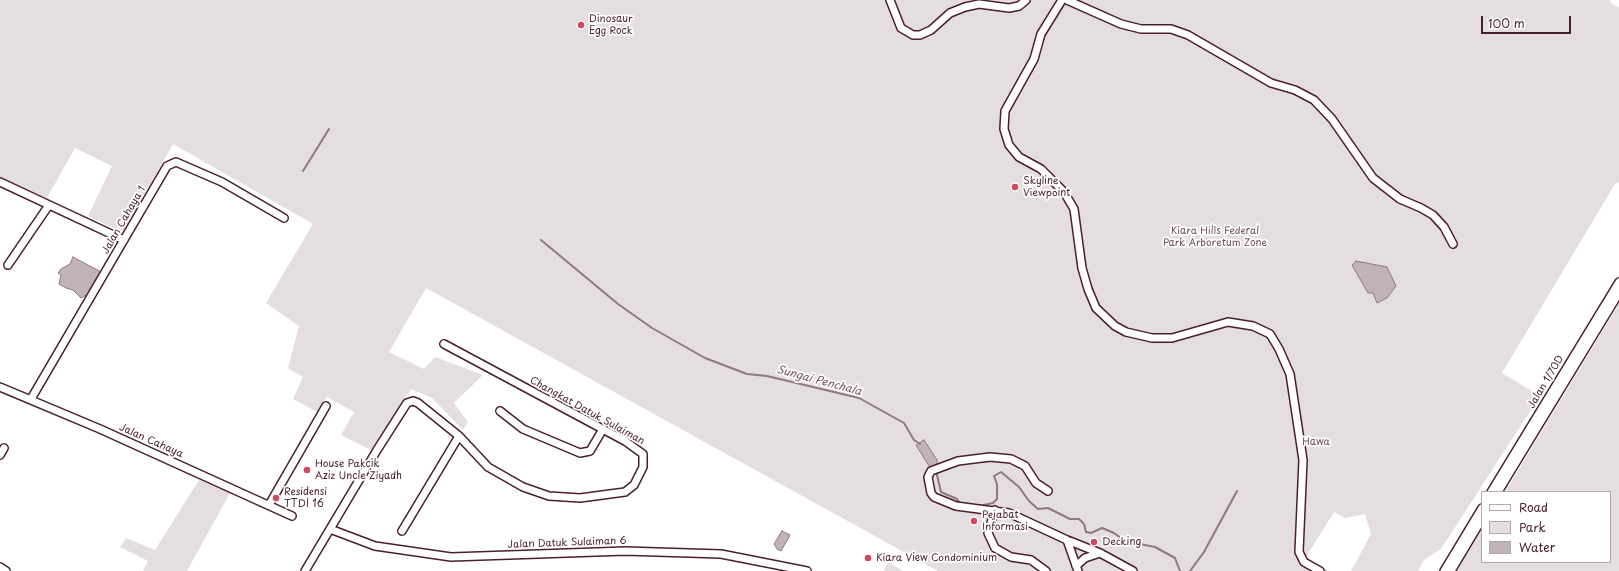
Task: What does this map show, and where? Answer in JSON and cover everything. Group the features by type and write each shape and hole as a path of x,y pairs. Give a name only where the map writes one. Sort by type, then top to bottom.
{"street":[{"path":"890,0 901,28 906,33 920,36 931,30 950,13 965,6 979,4 1009,8 1019,6 1026,0"},
{"path":"1062,0 1041,34 1034,59 1005,111 1004,129 1009,145 1019,157 1041,169 1064,192 1074,209 1082,268 1088,290 1096,308 1115,326 1126,332 1152,338 1172,338 1228,322 1253,326 1270,334 1279,349 1290,374 1303,460 1299,552 1304,562 1320,571"},
{"path":"1067,0 1121,24 1141,29 1171,29 1188,35 1271,83 1295,90 1314,100 1322,106 1373,178 1400,199 1433,215 1444,228 1453,244"},
{"name":"Jalan Cahaya 1","path":"31,399 167,166 176,162 222,182 284,218"},
{"path":"0,182 124,240"},
{"path":"8,265 50,205"},
{"name":"Jalan 1/70D","path":"1492,491 1619,282"},
{"name":"Jalan 1/70D","path":"1499,491 1619,293"},
{"name":"Changkat Datuk Sulaiman","path":"330,529 407,403 412,401 418,403 459,436 488,467 523,487 549,496 580,498 625,492 634,485 643,467 643,454 603,429 444,344"},
{"name":"Jalan Cahaya","path":"0,387 31,399 292,516"},
{"path":"269,505 326,406"},
{"path":"500,411 523,429 580,453 590,451 603,429"},
{"path":"402,532 459,436"},
{"path":"0,455 4,448"},
{"path":"1048,491 1036,483 1025,466 1011,458 990,457 958,460 934,470 928,476 931,493 934,497 956,506 1009,513 1067,540 1100,553 1133,571"},
{"path":"995,510 988,533 995,548 1011,557 1031,560 1046,571"},
{"path":"1444,571 1481,510"},
{"path":"1451,571 1481,521"},
{"path":"305,571 330,529"},
{"name":"Jalan Datuk Sulaiman 6","path":"330,529 375,546 451,557 625,551 714,554 771,563 807,571"},
{"path":"1067,540 1077,568"},
{"path":"1077,568 1085,558 1100,553"},
{"path":"0,567 6,571"}],"green space":[{"name":"Kiara Hills Federal Park Arboretum Zone","path":"0,0 1610,0 1610,2 1619,8 1619,182 1615,184 1502,373 1540,396 1441,549 1424,560 1418,571 1351,571 1371,534 1365,514 1345,518 1334,512 1306,557 1329,571 938,571 426,288 389,352 424,369 435,357 483,375 454,403 468,422 463,430 432,398 411,389 371,450 341,435 354,412 327,397 317,412 293,399 303,377 288,368 299,326 266,303 313,224 173,144 123,232 88,216 112,166 75,148 47,198 7,180 0,186"},
{"path":"1619,304 1619,571 1457,571 1481,531 1481,563 1611,563 1611,491 1506,491"},
{"path":"199,480 230,493 187,571 143,571 148,561 120,547 126,538 155,550"},
{"path":"888,562 903,571 884,571"}],"water":[{"path":"73,257 101,272 90,293 81,298 73,290 59,284 61,275 58,273 61,269 70,264"},
{"path":"1356,261 1387,267 1396,286 1387,298 1377,303 1373,293 1368,293 1352,265"},
{"path":"924,440 937,460 937,466 931,469 916,445"},
{"path":"782,531 790,535 781,551 777,549 774,544"}],"waterway":[{"path":"303,171 329,129"},
{"name":"Sungai Penchala","path":"541,240 618,304 652,328 705,358 747,374 767,376 859,398 904,423 914,440 920,444"},
{"name":"Sungai Penchala","path":"936,471 941,492 957,499 961,505"},
{"name":"Sungai Penchala","path":"979,506 993,503 997,499 997,484 994,476 1001,472 1019,487 1029,501 1038,509 1048,508 1070,519 1079,519 1084,524 1086,532 1091,533 1102,528 1114,533 1125,541 1155,547 1175,558 1180,571"},
{"path":"1190,571 1204,552 1237,491"}],"place":[{"name":"Dinosaur Egg Rock","path":"581,25"},
{"name":"Skyline Viewpoint","path":"1015,187"},
{"name":"House Pakcik Aziz Uncle Ziyadh","path":"307,470"},
{"name":"Residensi TTDI 16","path":"276,498"},
{"name":"Pejabat Informasi","path":"974,521"},
{"name":"Decking","path":"1094,542"},
{"name":"Kiara View Condominium","path":"868,558"}],"park label":[{"name":"Hawa","path":"1316,442"}]}
